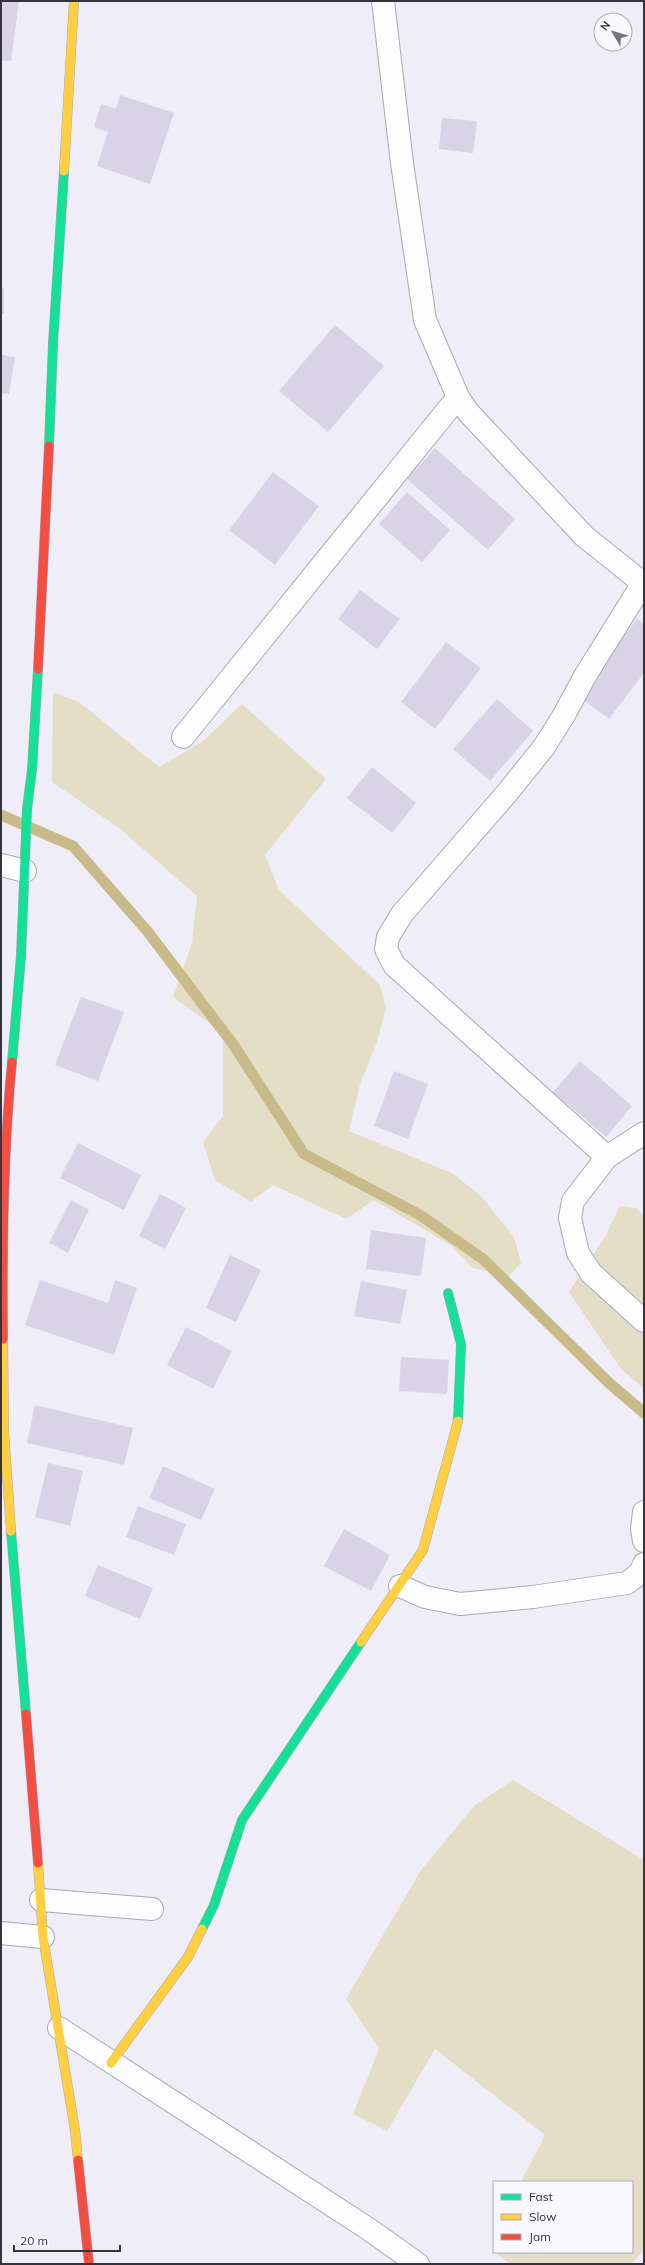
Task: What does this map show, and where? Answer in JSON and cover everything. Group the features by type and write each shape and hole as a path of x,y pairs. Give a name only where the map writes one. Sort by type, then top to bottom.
{"street":[{"path":"74,1 53,343 40,638 28,809 21,956 5,1135 2,1240 4,1432 9,1515 43,1937 75,2130 89,2264"},
{"path":"383,1 402,163 425,320 458,397 468,412 584,536 643,584 585,676 564,715 544,747 507,793 402,914 388,937 386,949 394,965 607,1157"},
{"path":"183,737 458,397"},
{"path":"1,865 25,871"},
{"path":"644,1133 607,1157 573,1201 570,1218 572,1234 578,1253 591,1273 644,1321"},
{"path":"112,2063 188,1957 214,1904 242,1820 423,1550 458,1426 461,1344 448,1293"},
{"path":"644,1512 642,1529 644,1541"},
{"path":"400,1586 425,1597 460,1604 533,1597 627,1583 640,1573 644,1564"},
{"path":"41,1900 152,1909"},
{"path":"1,1934 43,1937"},
{"path":"59,2028 367,2228 418,2264"}],"shaded area":[{"path":"53,692 79,702 159,767 203,741 242,704 326,779 265,855 279,890 380,985 386,1008 377,1042 360,1084 349,1131 452,1173 481,1196 514,1237 521,1263 509,1276 472,1268 452,1246 374,1200 346,1219 273,1185 251,1202 215,1180 203,1142 223,1116 223,1040 212,1025 173,997 192,943 197,896 119,828 52,782"},
{"path":"620,1206 636,1208 644,1217 644,1389 621,1369 569,1292 605,1237"},
{"path":"513,1780 644,1860 644,2250 631,2264 510,2264 495,2253 633,2253 633,2181 522,2181 545,2135 435,2049 387,2131 353,2114 379,2049 346,1999 421,1870 475,1805"}],"building":[{"path":"1,1 19,1 11,61 1,60"},
{"path":"120,95 174,113 150,184 97,166 108,132 94,127 101,104 116,109"},
{"path":"442,118 477,121 473,153 439,149"},
{"path":"1,288 4,288 4,314 1,313"},
{"path":"335,325 384,366 328,432 279,391"},
{"path":"1,355 15,357 9,394 1,393"},
{"path":"435,448 515,519 488,550 407,479"},
{"path":"273,472 319,506 275,565 229,530"},
{"path":"407,492 450,530 422,562 379,524"},
{"path":"360,590 400,619 377,649 338,619"},
{"path":"637,619 644,624 644,673 609,719 578,696"},
{"path":"446,642 481,668 435,729 401,702"},
{"path":"497,699 533,731 490,781 453,749"},
{"path":"372,767 416,803 392,833 347,798"},
{"path":"81,997 124,1012 98,1081 55,1065"},
{"path":"580,1061 632,1106 606,1137 553,1092"},
{"path":"394,1071 428,1084 408,1139 374,1126"},
{"path":"78,1143 141,1175 124,1210 60,1178"},
{"path":"160,1194 186,1208 165,1249 139,1236"},
{"path":"71,1200 89,1210 68,1253 49,1243"},
{"path":"371,1230 426,1238 421,1276 366,1269"},
{"path":"230,1255 261,1270 236,1322 206,1308"},
{"path":"40,1280 108,1303 115,1280 137,1288 114,1355 25,1325"},
{"path":"361,1281 407,1290 400,1324 354,1316"},
{"path":"186,1327 232,1351 213,1389 167,1365"},
{"path":"401,1357 449,1360 447,1394 399,1391"},
{"path":"35,1405 133,1428 124,1465 27,1443"},
{"path":"48,1463 83,1471 70,1526 35,1517"},
{"path":"163,1466 215,1489 201,1520 149,1498"},
{"path":"138,1506 186,1524 174,1555 126,1537"},
{"path":"344,1529 390,1555 371,1591 324,1566"},
{"path":"98,1565 153,1588 140,1619 85,1596"}],"waterway":[{"path":"1,815 73,846 148,932 233,1044 304,1154 420,1215 483,1259 608,1382 644,1413"}],"traffic: fast":[{"path":"49,446 53,343 64,171"},
{"path":"12,1062 21,956 27,809 32,770 38,669"},
{"path":"448,1293 461,1344 458,1421"},
{"path":"11,1531 26,1714"},
{"path":"202,1929 214,1905 242,1820 361,1642"}],"traffic: slow":[{"path":"64,171 74,1"},
{"path":"3,1339 4,1432 11,1531"},
{"path":"361,1642 423,1550 458,1421"},
{"path":"38,1863 43,1937 75,2130 78,2160"},
{"path":"111,2063 188,1957 202,1929"}],"traffic: jam":[{"path":"38,669 49,446"},
{"path":"3,1339 4,1200 12,1062"},
{"path":"26,1714 38,1863"},
{"path":"78,2160 89,2264"}]}
